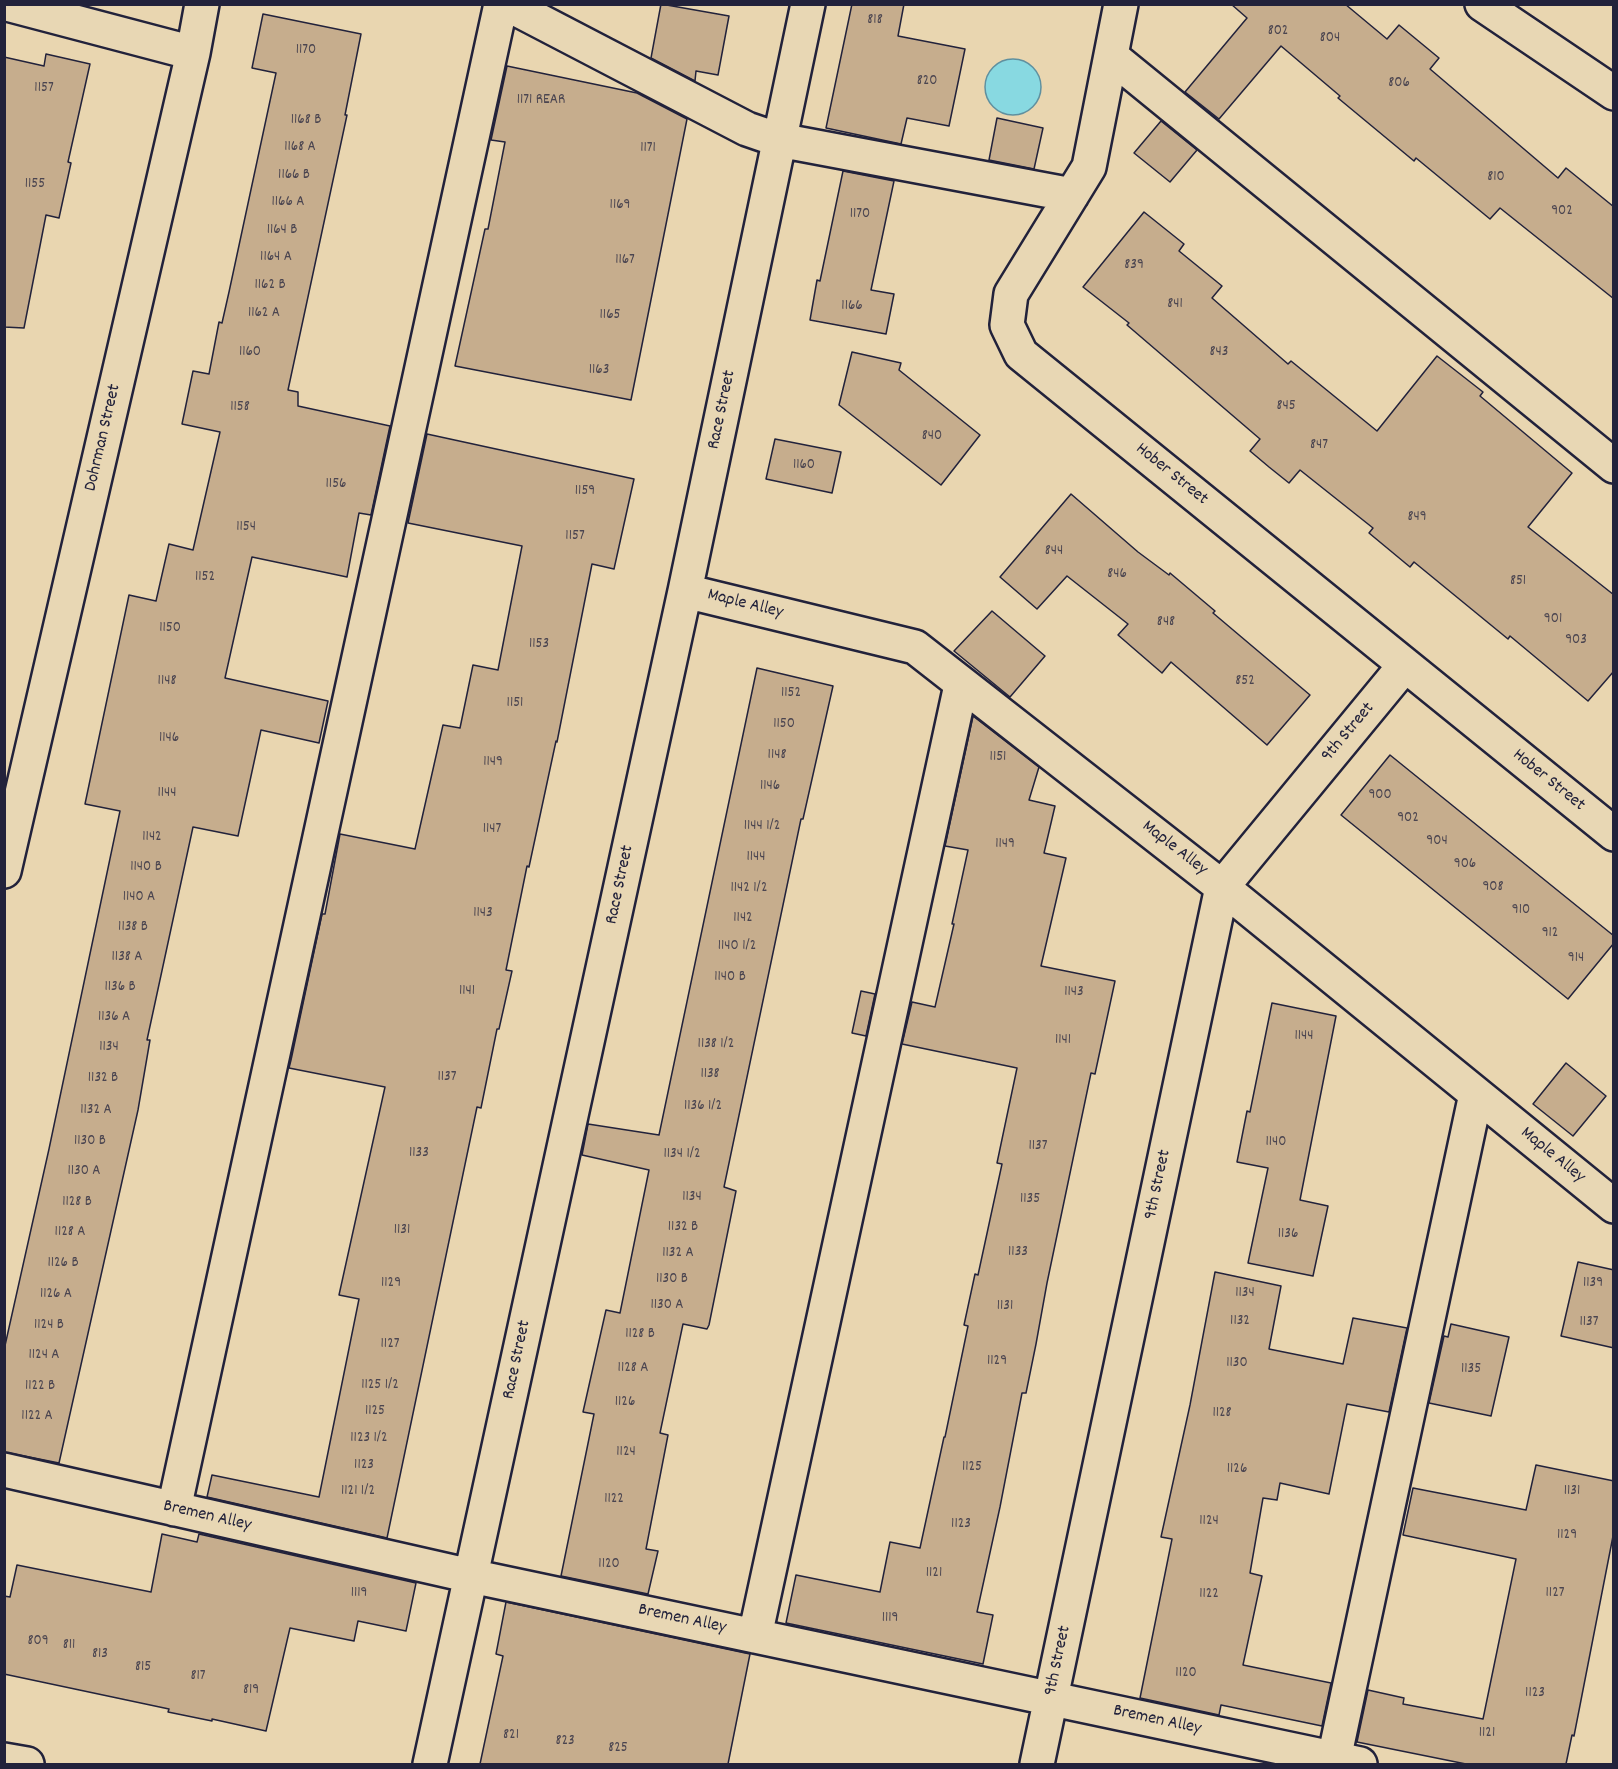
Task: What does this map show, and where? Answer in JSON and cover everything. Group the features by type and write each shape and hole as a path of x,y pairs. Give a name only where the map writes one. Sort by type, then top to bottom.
{"street":[{"path":"7,4 193,53"},
{"name":"Dohrman Street","path":"4,871 193,53 202,4"},
{"path":"174,1509 501,4"},
{"path":"507,4 747,129 780,140 1072,195"},
{"name":"Race Street","path":"430,1764 685,591 808,4"},
{"name":"Hober Street","path":"1121,4 1089,167 1011,294 1007,325 1021,354 1614,834"},
{"path":"1482,4 1614,93"},
{"path":"1111,56 1614,466"},
{"name":"Maple Alley","path":"685,591 915,647 1222,886 1614,1206"},
{"name":"9th Street","path":"1037,1764 1222,886 1405,665"},
{"path":"755,1636 962,685"},
{"path":"1347,1762 1476,1094"},
{"name":"Bremen Alley","path":"4,1470 471,1576 1347,1762"},
{"path":"4,1760 27,1764"}],"water":[{"path":"1013,59 1024,61 1033,67 1039,76 1041,87 1039,98 1033,107 1024,113 1013,115 1002,113 993,107 987,98 985,87 987,76 993,67 1002,61"}],"building":[{"path":"661,4 729,16 718,75 696,71 695,81 651,58"},
{"path":"852,4 904,4 898,36 965,49 949,126 907,118 901,144 826,128"},
{"path":"1231,4 1345,4 1387,39 1399,25 1439,58 1430,69 1558,178 1566,168 1614,207 1614,299 1500,208 1490,219 1416,158 1414,161 1338,98 1340,96 1281,46 1219,119 1185,92 1247,18"},
{"path":"263,14 361,34 345,115 347,115 288,390 298,392 298,406 390,426 371,515 359,513 347,577 252,557 225,678 328,701 319,743 261,730 238,836 193,827 147,1040 150,1040 138,1110 59,1463 4,1452 4,1350 120,811 85,804 129,595 156,601 169,544 193,550 220,432 182,424 193,371 209,374 276,73 252,68"},
{"path":"46,54 90,64 68,162 71,163 59,218 46,215 24,328 4,327 4,57 44,66"},
{"path":"507,66 637,93 687,119 631,400 455,366 485,229 488,229 505,142 491,140"},
{"path":"997,118 1043,128 1034,169 989,160"},
{"path":"1161,121 1197,150 1170,182 1134,153"},
{"path":"843,171 894,181 871,290 894,294 886,334 810,320 817,280 820,281"},
{"path":"1144,212 1184,244 1179,251 1222,286 1212,298 1288,364 1291,361 1377,431 1437,356 1483,392 1480,396 1572,473 1528,527 1614,595 1614,671 1588,701 1510,636 1508,639 1414,562 1410,567 1369,533 1373,528 1300,470 1289,483 1269,467 1250,451 1260,439 1127,325 1129,323 1083,287"},
{"path":"852,352 901,363 899,370 980,435 941,485 839,405"},
{"path":"427,434 634,479 614,569 592,564 557,742 529,867 527,866 506,970 512,971 499,1029 497,1029 481,1108 477,1107 387,1538 207,1497 212,1475 319,1497 359,1299 339,1295 385,1087 289,1068 322,914 325,914 340,834 415,849 443,725 460,728 473,665 498,670 522,546 408,523"},
{"path":"775,439 841,452 832,493 766,479"},
{"path":"1071,494 1138,552 1169,575 1170,573 1215,611 1213,613 1310,695 1267,745 1171,662 1162,673 1118,635 1128,624 1067,576 1037,609 1000,577"},
{"path":"992,611 1045,656 1010,697 954,651"},
{"path":"757,668 833,686 803,819 801,819 724,1187 736,1191 709,1325 707,1329 683,1324 660,1433 668,1435 646,1549 658,1551 648,1594 561,1576 594,1414 583,1412 606,1310 620,1313 649,1170 582,1155 588,1124 659,1135"},
{"path":"973,716 1039,767 1029,800 1055,806 1044,853 1066,858 1041,966 1115,981 1095,1074 1091,1073 1026,1393 1022,1393 977,1612 993,1615 983,1664 786,1623 796,1575 880,1592 890,1542 920,1548 968,1326 964,1325 975,1274 978,1275 1002,1164 997,1163 1017,1068 902,1044 912,1002 935,1007 954,924 952,924 968,850 945,846"},
{"path":"1390,755 1614,936 1614,943 1568,999 1341,815"},
{"path":"861,991 875,994 866,1036 852,1033"},
{"path":"1272,1003 1336,1016 1300,1200 1328,1206 1313,1276 1248,1263 1268,1168 1237,1162 1247,1111 1250,1112"},
{"path":"1566,1063 1606,1096 1573,1136 1533,1104"},
{"path":"1578,1262 1614,1270 1614,1348 1561,1336"},
{"path":"1215,1272 1281,1286 1269,1349 1343,1364 1353,1318 1407,1328 1389,1412 1347,1404 1329,1494 1280,1483 1277,1500 1263,1498 1250,1573 1262,1576 1243,1665 1331,1683 1322,1726 1221,1705 1219,1715 1140,1698 1172,1539 1161,1537 1190,1405"},
{"path":"1451,1324 1509,1337 1491,1416 1429,1403 1444,1336 1448,1337"},
{"path":"1536,1465 1614,1481 1614,1531 1574,1736 1572,1735 1566,1764 1466,1764 1357,1742 1368,1690 1404,1698 1403,1704 1483,1719 1516,1559 1403,1535 1413,1488 1526,1510"},
{"path":"162,1534 197,1542 199,1534 416,1583 406,1631 358,1621 354,1641 290,1628 266,1731 168,1712 169,1709 4,1674 4,1596 10,1597 17,1565 151,1592"},
{"path":"506,1602 750,1654 728,1764 480,1764 503,1656 496,1654"}]}
